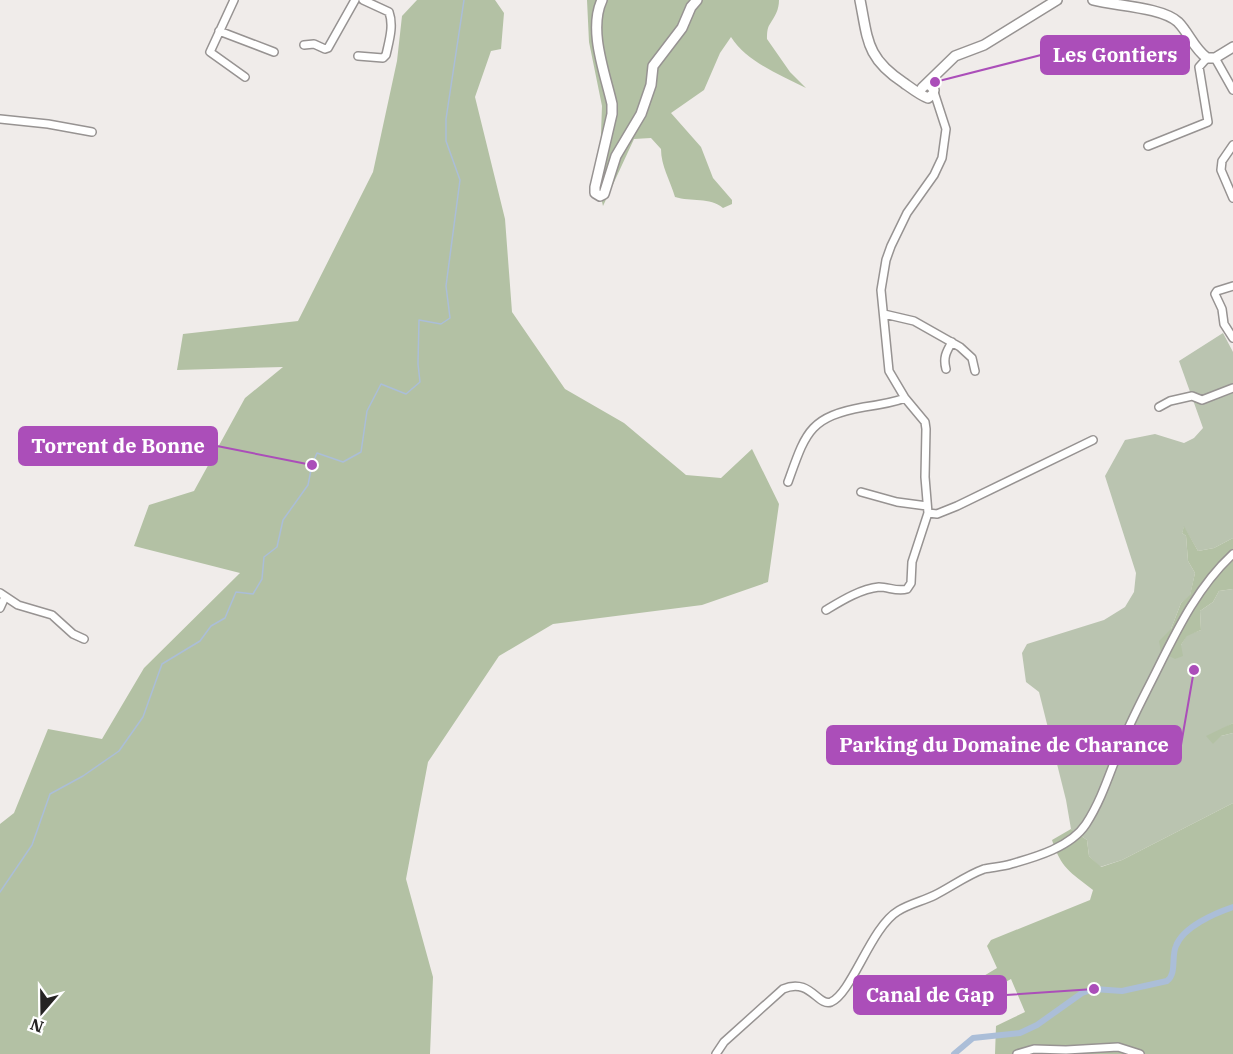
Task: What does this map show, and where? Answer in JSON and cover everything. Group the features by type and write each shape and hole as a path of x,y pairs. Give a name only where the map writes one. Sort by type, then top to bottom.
{"street":[{"path":"234,0 210,52 245,76"},
{"path":"304,45 314,44 328,48 355,0"},
{"path":"358,56 383,58 386,55 391,29 389,12 363,0"},
{"path":"603,0 598,13 597,33 612,104 612,114 595,187 595,193 600,196 604,194 620,147 641,114 651,85 653,66 682,28 691,7 697,0"},
{"path":"826,610 850,596 878,587 900,591 907,589 910,583 912,562 928,509 925,477 927,442 925,422 905,398 889,371 882,280 891,246 907,213 934,175 942,158 946,129 928,90 906,84 891,75 876,59 864,32 860,0"},
{"path":"928,90 939,71 955,56 984,45 1057,0"},
{"path":"1093,0 1146,10 1174,20 1211,58 1233,90"},
{"path":"1141,0 1146,10"},
{"path":"219,31 274,52"},
{"path":"1148,146 1208,122 1199,67 1233,47"},
{"path":"0,119 92,132"},
{"path":"1233,145 1221,166 1233,198"},
{"path":"1233,286 1217,291 1215,294 1222,309 1224,324 1233,338"},
{"path":"884,314 914,321 952,342 972,358 975,371"},
{"path":"946,369 944,362 946,352 952,342"},
{"path":"1159,407 1170,401 1192,396 1202,400 1233,388"},
{"path":"788,482 800,449 816,425 824,418 905,398"},
{"path":"861,492 928,509 937,514 1094,440"},
{"path":"716,1054 724,1042 789,986 806,988 821,1000 833,1001 845,987 889,916 900,909 933,896 985,869 1010,865 1044,853 1072,838 1080,831 1101,797 1126,732 1179,625 1190,606 1233,554"},
{"path":"0,608 2,595 18,605 52,615 73,634 84,639"},
{"path":"1017,1054 1034,1049 1118,1047 1140,1054"}],"green space":[{"path":"417,0 495,0 504,13 501,49 491,51 475,97 505,219 512,312 565,389 624,423 686,475 721,478 752,449 779,504 768,582 702,605 553,624 499,656 428,762 406,879 433,977 430,1054 0,1054 0,824 14,813 48,729 102,739 144,668 240,573 134,546 149,505 194,491 245,398 283,367 177,370 183,334 298,321 373,172 397,61 402,16"},
{"path":"587,0 779,0 776,13 768,27 767,39 790,72 806,88 755,61 731,37 720,53 704,90 671,113 701,147 713,178 732,200 732,204 723,208 712,202 675,197 664,167 661,149 651,138 634,139 603,206 599,189 602,106 589,42"},
{"path":"1223,333 1233,352 1233,538 1214,548 1198,551 1184,527 1182,533 1186,536 1188,561 1195,573 1190,596 1181,603 1171,629 1181,645 1187,635 1201,630 1200,611 1213,602 1219,591 1233,589 1233,723 1221,730 1221,736 1233,733 1233,803 1122,860 1100,867 1089,856 1087,840 1071,829 1039,692 1026,682 1022,653 1027,644 1104,620 1125,607 1134,592 1136,573 1105,476 1125,440 1155,434 1184,443 1194,438 1203,428 1179,361"},
{"path":"1184,526 1198,551 1214,548 1233,538 1233,589 1219,591 1213,602 1200,611 1201,630 1187,636 1181,645 1183,656 1175,659 1161,652 1159,641 1171,629 1181,603 1190,595 1195,573 1188,561 1186,536 1182,533"},
{"path":"1233,723 1233,733 1221,736 1213,744 1206,736"},
{"path":"1233,803 1233,1054 995,1054 996,1026 1025,1012 1011,979 984,994 977,980 997,968 987,946 991,940 1090,900 1093,890 1067,869 1052,840 1071,829 1087,840 1089,856 1101,867 1122,860"}],"waterway":[{"path":"0,892 32,845 50,794 83,776 119,751 143,717 162,664 200,641 211,626 225,618 236,592 253,594 262,579 264,557 277,547 283,520 308,485 317,453 343,462 361,452 367,411 381,384 406,394 420,382 419,320 441,324 450,318 446,286 460,180 446,141 446,119 464,0"},
{"path":"954,1054 973,1038 1020,1033 1037,1025 1082,993 1094,989 1122,991 1167,981 1172,974 1176,946 1185,933 1209,917 1233,907"}],"place":[{"name":"Les Gontiers","path":"935,82"},
{"name":"Torrent de Bonne","path":"312,465"},
{"name":"Parking du Domaine de Charance","path":"1194,670"},
{"name":"Canal de Gap","path":"1094,989"}]}
